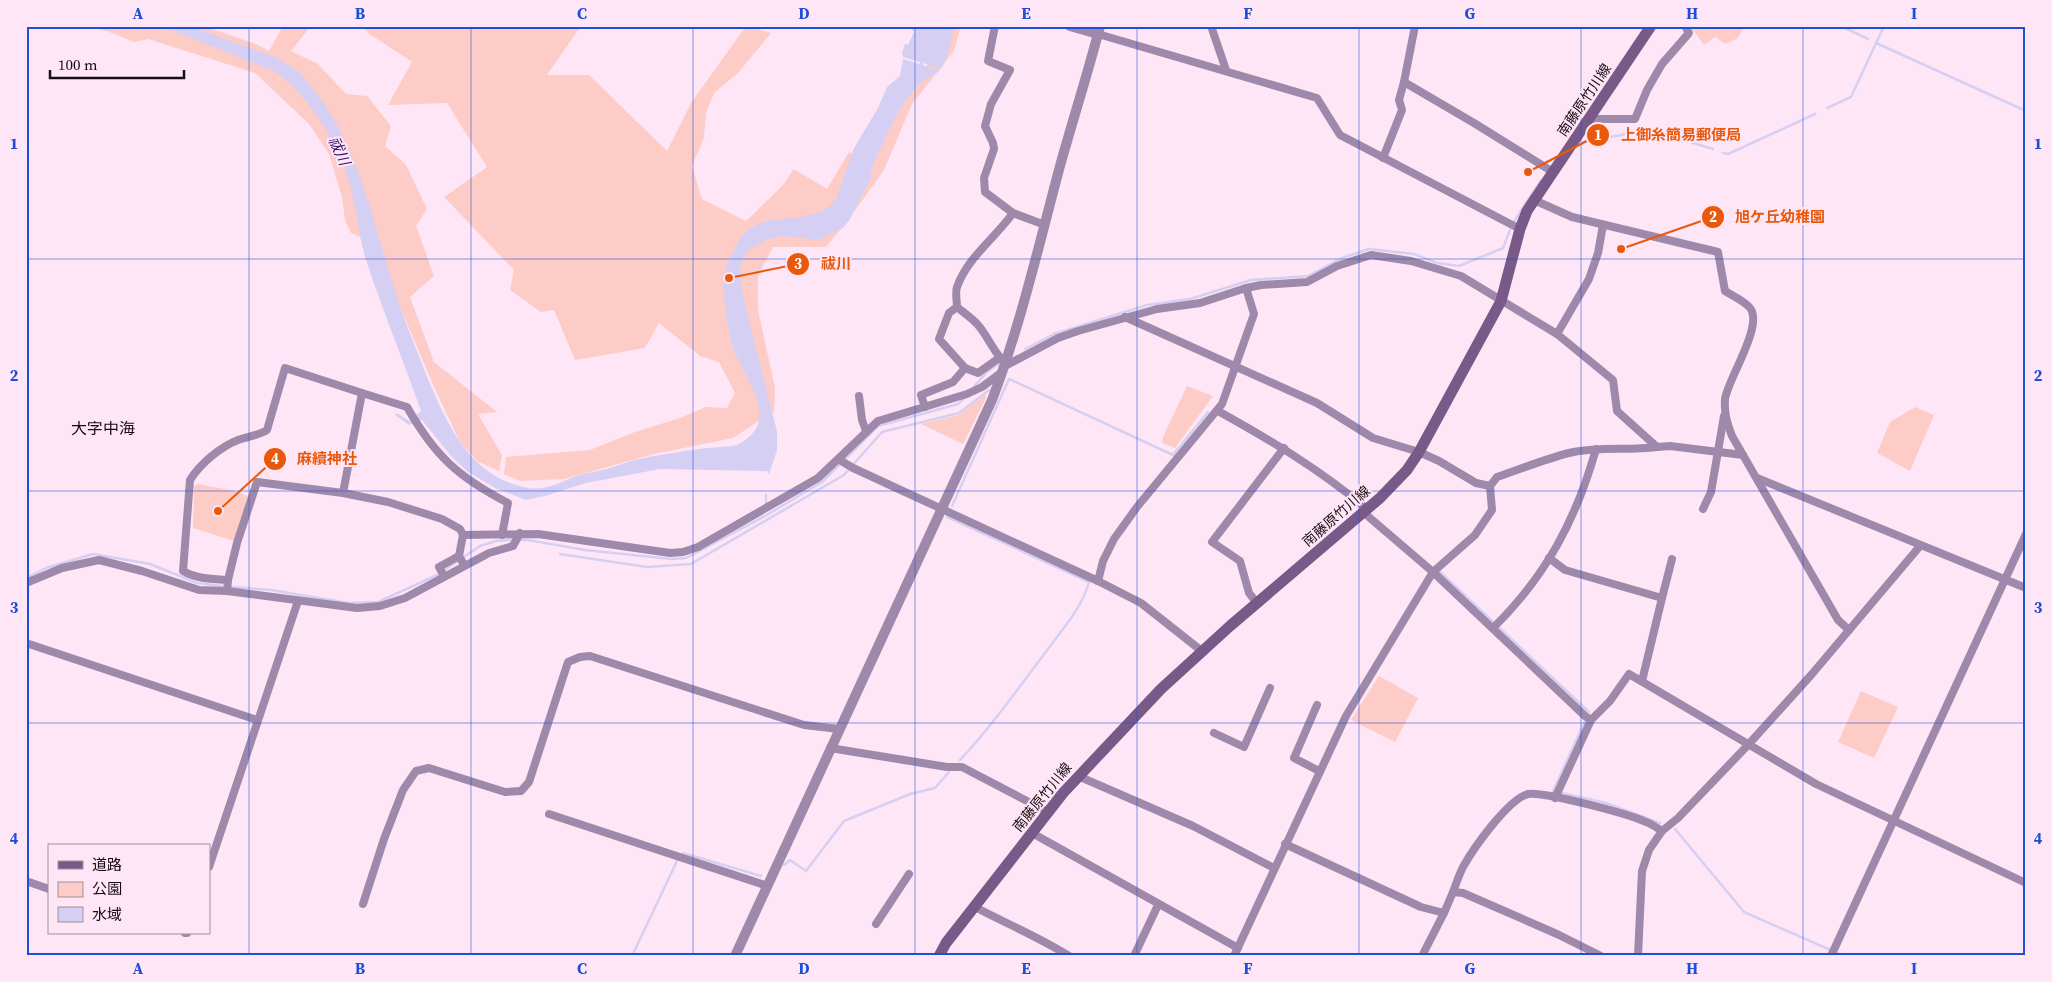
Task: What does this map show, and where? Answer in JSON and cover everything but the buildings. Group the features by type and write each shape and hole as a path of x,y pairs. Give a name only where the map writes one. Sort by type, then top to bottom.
{"main road":[{"name":"南藤原竹川線","path":"939,956 946,943 1048,812 1078,776 1161,689 1257,603 1380,498 1407,470 1419,452 1501,300 1520,229 1534,200 1651,26"}],"street":[{"path":"995,26 988,62 1010,70 990,104 985,126 994,149 984,178 985,192 1014,213 1044,225"},
{"path":"1070,26 1099,30 1317,98 1340,135 1520,229"},
{"path":"1211,26 1226,70"},
{"path":"1384,158 1402,110 1399,100 1415,26"},
{"path":"1589,119 1635,119 1647,90 1662,64 1689,33 1684,26"},
{"path":"736,956 830,748 987,412 1004,364 1099,30"},
{"path":"1404,82 1553,172"},
{"path":"1534,200 1572,217 1718,252 1725,291 1751,309 1754,319 1726,397 1711,492 1704,509"},
{"path":"1004,364 993,344 978,324 957,307 956,289 982,247 1000,231 1014,213"},
{"path":"1557,334 1589,279 1598,253 1603,225"},
{"path":"957,307 948,313 939,339 965,368 978,372 1004,364 1058,338 1125,317 1157,309 1200,303 1261,285 1307,282 1337,266 1371,255 1411,261 1461,276 1557,334 1613,380 1618,411 1657,447"},
{"path":"1098,581 1103,561 1114,539 1137,507 1218,411 1236,368 1254,314 1246,288"},
{"path":"1125,317 1317,403 1372,438 1419,452 1440,461 1476,483 1490,486"},
{"path":"463,535 538,534 670,553 683,552 698,547 818,478 840,460 873,424 884,418 925,408 978,389 1004,364"},
{"path":"228,580 205,579 191,576 183,571 190,480 196,472 231,443 261,434 267,430 285,368 407,407 422,432 443,460 464,477 508,503 502,535"},
{"path":"925,408 921,395 953,382 965,368"},
{"path":"343,493 362,393"},
{"path":"859,396 862,420 866,432"},
{"path":"1218,411 1284,448 1341,488 1495,626 1588,718"},
{"path":"1724,416 1732,436 1838,620 1849,630"},
{"path":"1032,832 1236,952 1346,716 1433,572 1475,535 1492,510 1490,486 1497,477 1569,453 1596,449 1637,449 1670,446 1743,455"},
{"path":"1257,603 1249,593 1240,561 1212,542 1284,448"},
{"path":"1495,626 1526,593 1573,517 1596,449"},
{"path":"840,460 853,468 1098,581 1141,603 1203,652"},
{"path":"1757,478 2026,588"},
{"path":"227,591 237,543 257,482 343,493 388,502 442,519 460,529 463,535 459,556 464,565"},
{"path":"26,583 62,568 100,560 142,571 199,590 227,591 357,608 380,606 405,598 488,553 513,546 520,534"},
{"path":"1831,956 2026,534"},
{"path":"1638,956 1642,871 1649,850 1662,832 1678,818 1748,745 1920,546"},
{"path":"444,576 439,568 459,556"},
{"path":"1549,558 1565,570 1662,598"},
{"path":"1642,681 1672,559"},
{"path":"210,864 298,601"},
{"path":"26,643 257,720"},
{"path":"363,904 384,839 403,790 416,771 429,768 505,792 521,791 529,782 568,662 580,656 590,656 804,725 839,730"},
{"path":"1555,798 1588,718 1610,701 1629,674 1816,784 2026,882"},
{"path":"1214,733 1244,747 1270,688"},
{"path":"1317,705 1294,758 1319,771"},
{"path":"830,748 962,767 1048,812"},
{"path":"1078,776 1192,826 1274,868"},
{"path":"1422,956 1444,913 1462,868 1478,844 1503,813 1518,799 1529,794 1597,807 1646,822 1662,832"},
{"path":"549,814 768,886"},
{"path":"1285,844 1421,907 1444,913"},
{"path":"876,924 909,874"},
{"path":"26,881 48,889"},
{"path":"1453,892 1463,893 1557,934 1601,956"},
{"path":"1134,956 1158,905"},
{"path":"975,907 1012,927 1026,931 1070,956"}],"green space":[{"path":"90,26 204,26 258,45 269,51 283,26 311,26 291,51 318,64 346,94 367,96 391,126 385,146 406,165 427,209 416,226 434,276 410,297 434,362 497,412 478,414 502,455 499,471 477,461 460,442 434,387 373,243 351,233 345,220 342,197 329,154 309,124 255,73 148,39 134,42"},
{"path":"363,26 581,26 547,75 589,75 667,151 691,103 746,26 771,33 738,73 714,93 706,113 704,138 692,166 702,199 746,221 782,186 794,169 827,189 849,152 872,163 917,73 943,52 941,26 961,26 954,51 912,104 884,170 846,223 826,247 773,247 758,276 758,310 775,388 774,411 733,438 654,454 564,479 520,481 504,474 506,457 590,450 706,407 727,408 735,393 719,362 700,356 659,323 645,348 575,360 554,310 541,312 510,290 514,270 444,197 487,167 447,103 388,105 412,62 368,33"},
{"path":"1690,26 1744,26 1738,38 1725,44 1715,37 1704,45"},
{"path":"1187,386 1213,396 1175,448 1162,443 1163,437"},
{"path":"984,395 987,396 963,444 921,424 959,415"},
{"path":"1915,407 1934,415 1910,471 1877,453 1890,422"},
{"path":"198,484 235,491 249,497 234,541 193,528 194,486"},
{"path":"1379,676 1418,698 1395,742 1351,720"},
{"path":"1861,691 1898,707 1874,758 1838,742"}],"water":[{"path":"161,26 191,27 258,50 293,67 308,82 333,117 354,161 404,316 428,379 453,432 477,462 491,473 508,482 535,489 548,487 579,475 640,459 688,450 737,445 752,434 759,421 757,400 733,347 725,302 725,273 730,259 741,237 754,226 777,219 816,213 827,208 836,199 854,148 878,108 887,87 900,76 903,59 920,64 920,62 903,57 902,53 905,44 908,45 914,32 911,29 913,26 954,26 946,60 941,69 923,63 923,65 940,71 923,81 899,111 871,169 871,177 850,219 843,228 818,240 782,236 769,239 748,250 743,258 740,270 743,297 777,431 777,450 769,474 767,471 660,469 586,483 526,500 495,488 468,472 451,456 422,420 409,425 395,415 397,413 409,421 421,411 365,257 346,172 334,144 307,103 286,80 274,71"}],"waterway":[{"path":"1841,26 1868,39"},
{"path":"1827,108 1851,97 1884,26"},
{"path":"1876,43 2026,111"},
{"path":"1723,153 1728,154 1815,114"},
{"path":"1584,142 1626,134 1645,128 1713,149"},
{"path":"1513,223 1541,180"},
{"path":"1025,349 1054,334 1147,305 1190,299 1251,280 1308,276 1342,258 1369,249 1414,254 1437,263 1459,266 1503,248 1510,230"},
{"path":"973,388 987,372 999,363"},
{"path":"952,506 1009,379 1173,455 1208,412"},
{"path":"560,554 647,567 691,564 844,475 882,432 959,413 989,390"},
{"path":"231,587 271,590 349,603 378,602 437,575 480,546 496,541 511,540 528,540 585,550 671,559 686,558 765,516 822,482 878,426 958,404 967,396"},
{"path":"766,495 766,503"},
{"path":"947,517 1089,582 1086,592 1064,628 993,721 960,760"},
{"path":"26,578 46,568 93,554 150,564 197,583 222,586"},
{"path":"1440,572 1589,712 1553,791 1606,803 1660,823"},
{"path":"784,865 790,860 806,871 844,821 910,794 935,788 949,772"},
{"path":"1675,829 1744,912 1844,956"},
{"path":"683,853 761,876"},
{"path":"632,956 677,861"}],"place":[{"name":"上御糸簡易郵便局","path":"1528,172"},
{"name":"旭ケ丘幼稚園","path":"1621,249"},
{"name":"祓川","path":"729,278"},
{"name":"麻續神社","path":"218,511"}],"district":[{"name":"大字中海","path":"103,428"}]}
